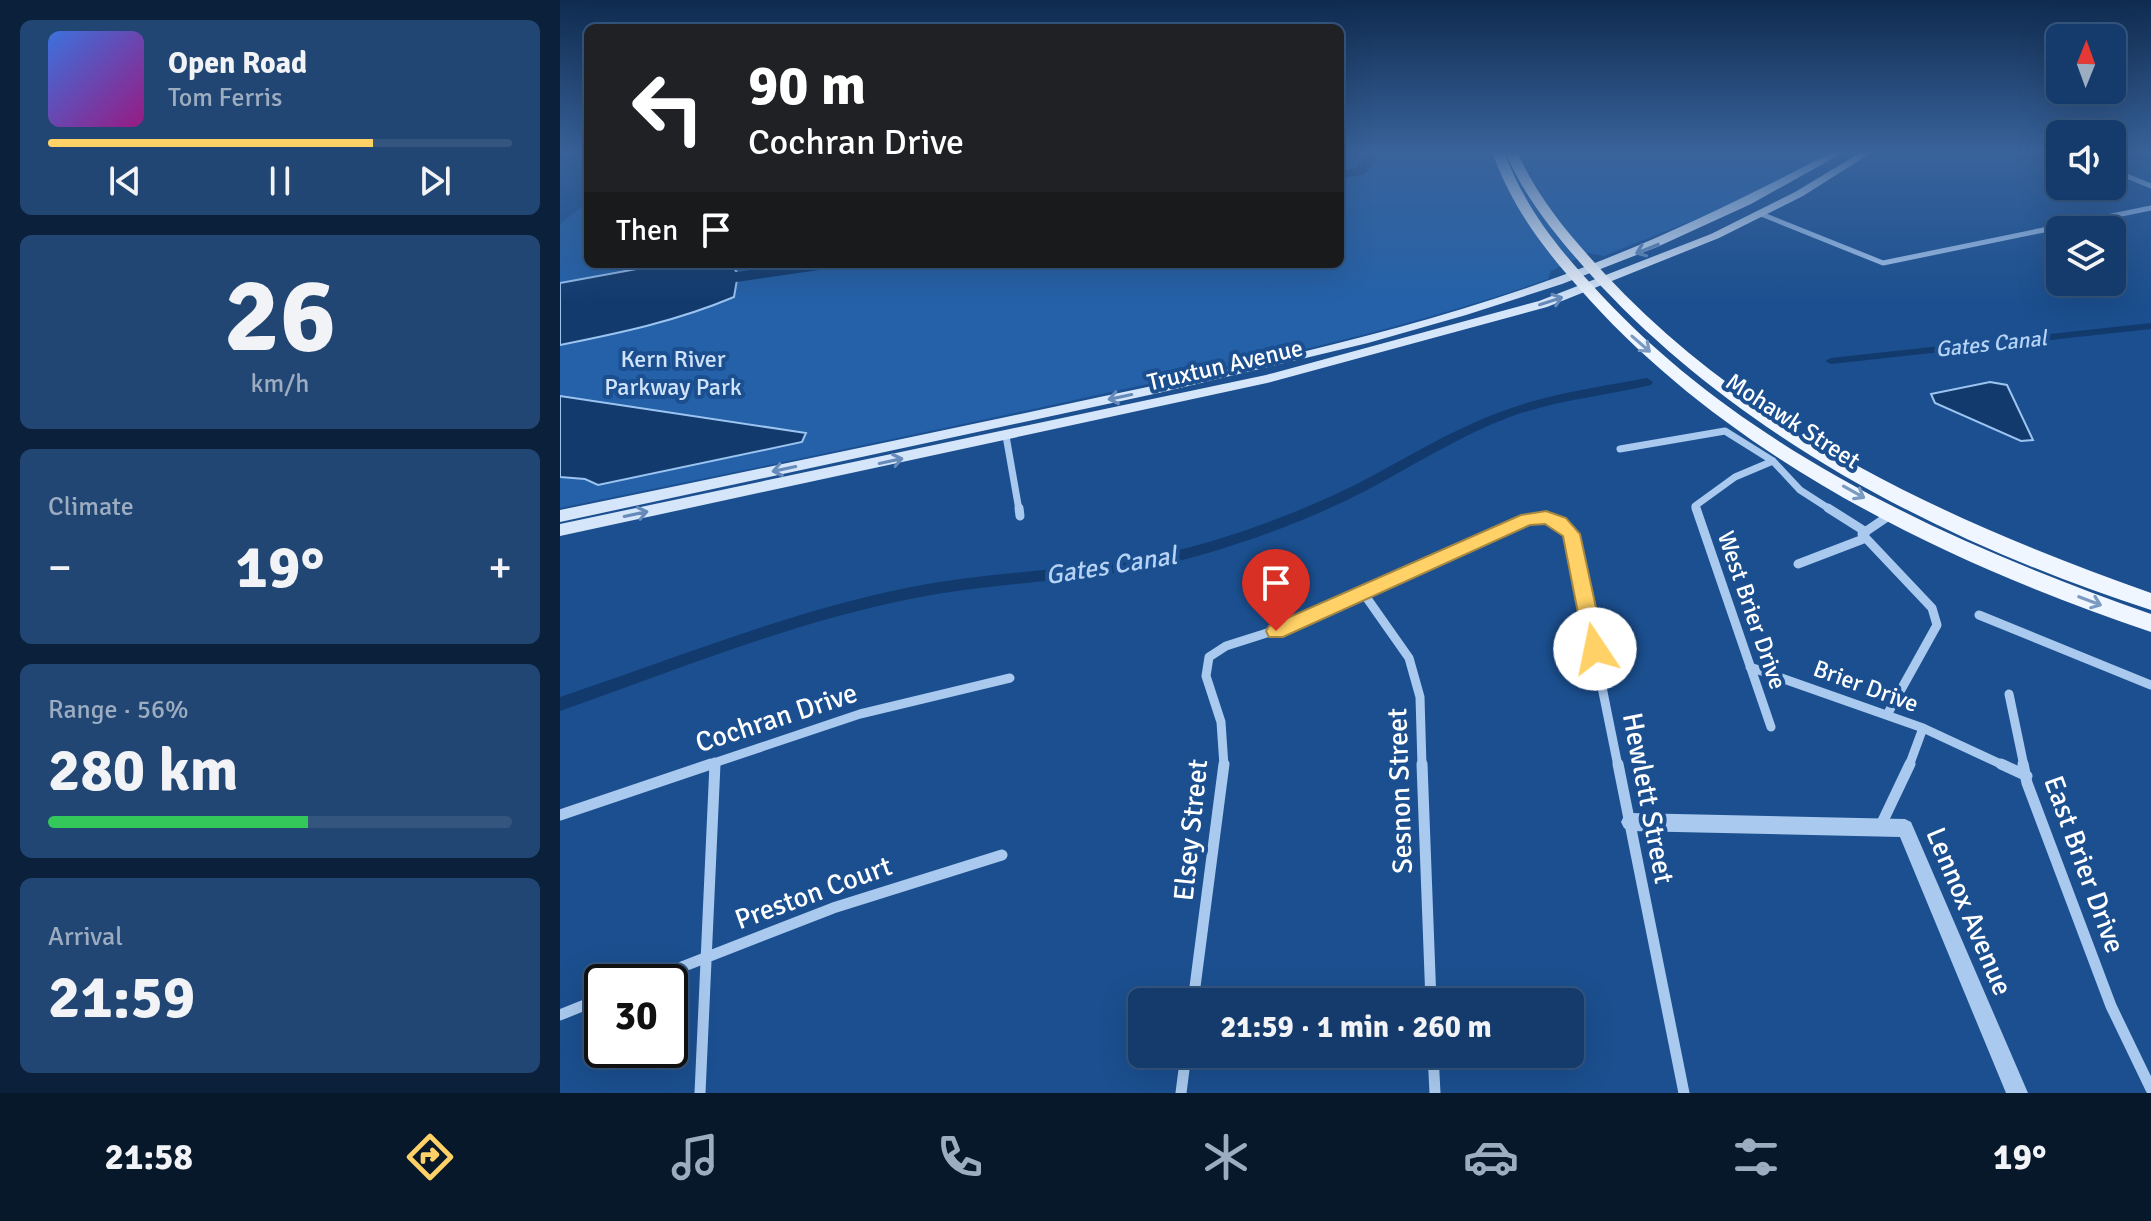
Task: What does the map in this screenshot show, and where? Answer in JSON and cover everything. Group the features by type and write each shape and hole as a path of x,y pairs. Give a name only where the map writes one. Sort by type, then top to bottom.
{"main road":[{"name":"Mohawk Street","path":"1518,202 1580,283 1664,363 1771,442 1894,513 2015,570 2151,623"},
{"name":"Mohawk Street","path":"1540,202 1598,276 1679,353 1720,385 1836,460 1976,531 2151,602"},
{"name":"Truxtun Avenue","path":"1598,276 1748,202"},
{"name":"Truxtun Avenue","path":"560,530 1328,364 1580,283 1761,214 1782,202"},
{"name":"Truxtun Avenue","path":"560,516 1335,350 1580,283"},
{"path":"1664,363 1699,382 1720,385"},
{"path":"1006,436 1015,427 1060,410"},
{"path":"1894,513 1908,513 1976,531"}],"street":[{"path":"1761,214 1883,263 2151,208"},
{"path":"1620,449 1725,431 1773,461 1800,490 1866,535 1932,608 1937,625 1888,713"},
{"path":"1006,436 1020,516"},
{"name":"West Brier Drive","path":"1771,727 1695,506 1735,477 1773,461"},
{"path":"1798,564 1866,535 1894,513"},
{"name":"Hewlett Street","path":"1364,594 1527,519 1555,520 1571,534 1684,1093"},
{"name":"Elsey Street","path":"1195,988 1224,770 1221,722 1205,665 1216,651 1292,625 1364,594"},
{"name":"Sesnon Street","path":"1364,594 1409,658 1420,697 1430,988"},
{"path":"1979,615 2151,685"},
{"name":"Brier Drive","path":"1750,667 1888,713 2027,776"},
{"name":"Cochran Drive","path":"560,815 907,700 1010,678"},
{"name":"East Brier Drive","path":"2009,694 2027,776 2111,1006 2151,1089"},
{"name":"Brier Drive","path":"1880,827 1918,748 1923,728"},
{"path":"700,1093 715,762"},
{"name":"Lennox Avenue","path":"1630,822 1905,828 2017,1093"},
{"name":"Preston Court","path":"688,964 833,908 1002,855"},
{"path":"560,1015 584,1005"},
{"path":"1181,1093 1184,1068"},
{"path":"1434,1068 1435,1093"}],"green space":[{"name":"Kern River Parkway Park","path":"1344,202 1738,202 1604,256 1589,253 1551,271 1548,279 1442,313 1333,342 907,436 560,508 560,224 584,205 584,268 1344,268"}],"shaded area":[{"path":"642,268 734,268 738,274 734,297 670,320 560,345 560,283"},
{"path":"1990,382 2007,385 2033,440 2021,441 1935,403 1931,394"},
{"path":"560,396 806,433 802,442 598,485 585,479 560,477"}],"waterway":[{"path":"708,281 798,268"},
{"name":"Gates Canal","path":"1831,361 2151,326"},
{"name":"Gates Canal","path":"560,704 807,620 908,593 987,580 1129,566 1205,549 1320,506 1506,414 1558,399 1647,382"}],"route":[{"path":"1276,631 1527,519 1546,517 1560,522 1571,534 1595,649"}]}
